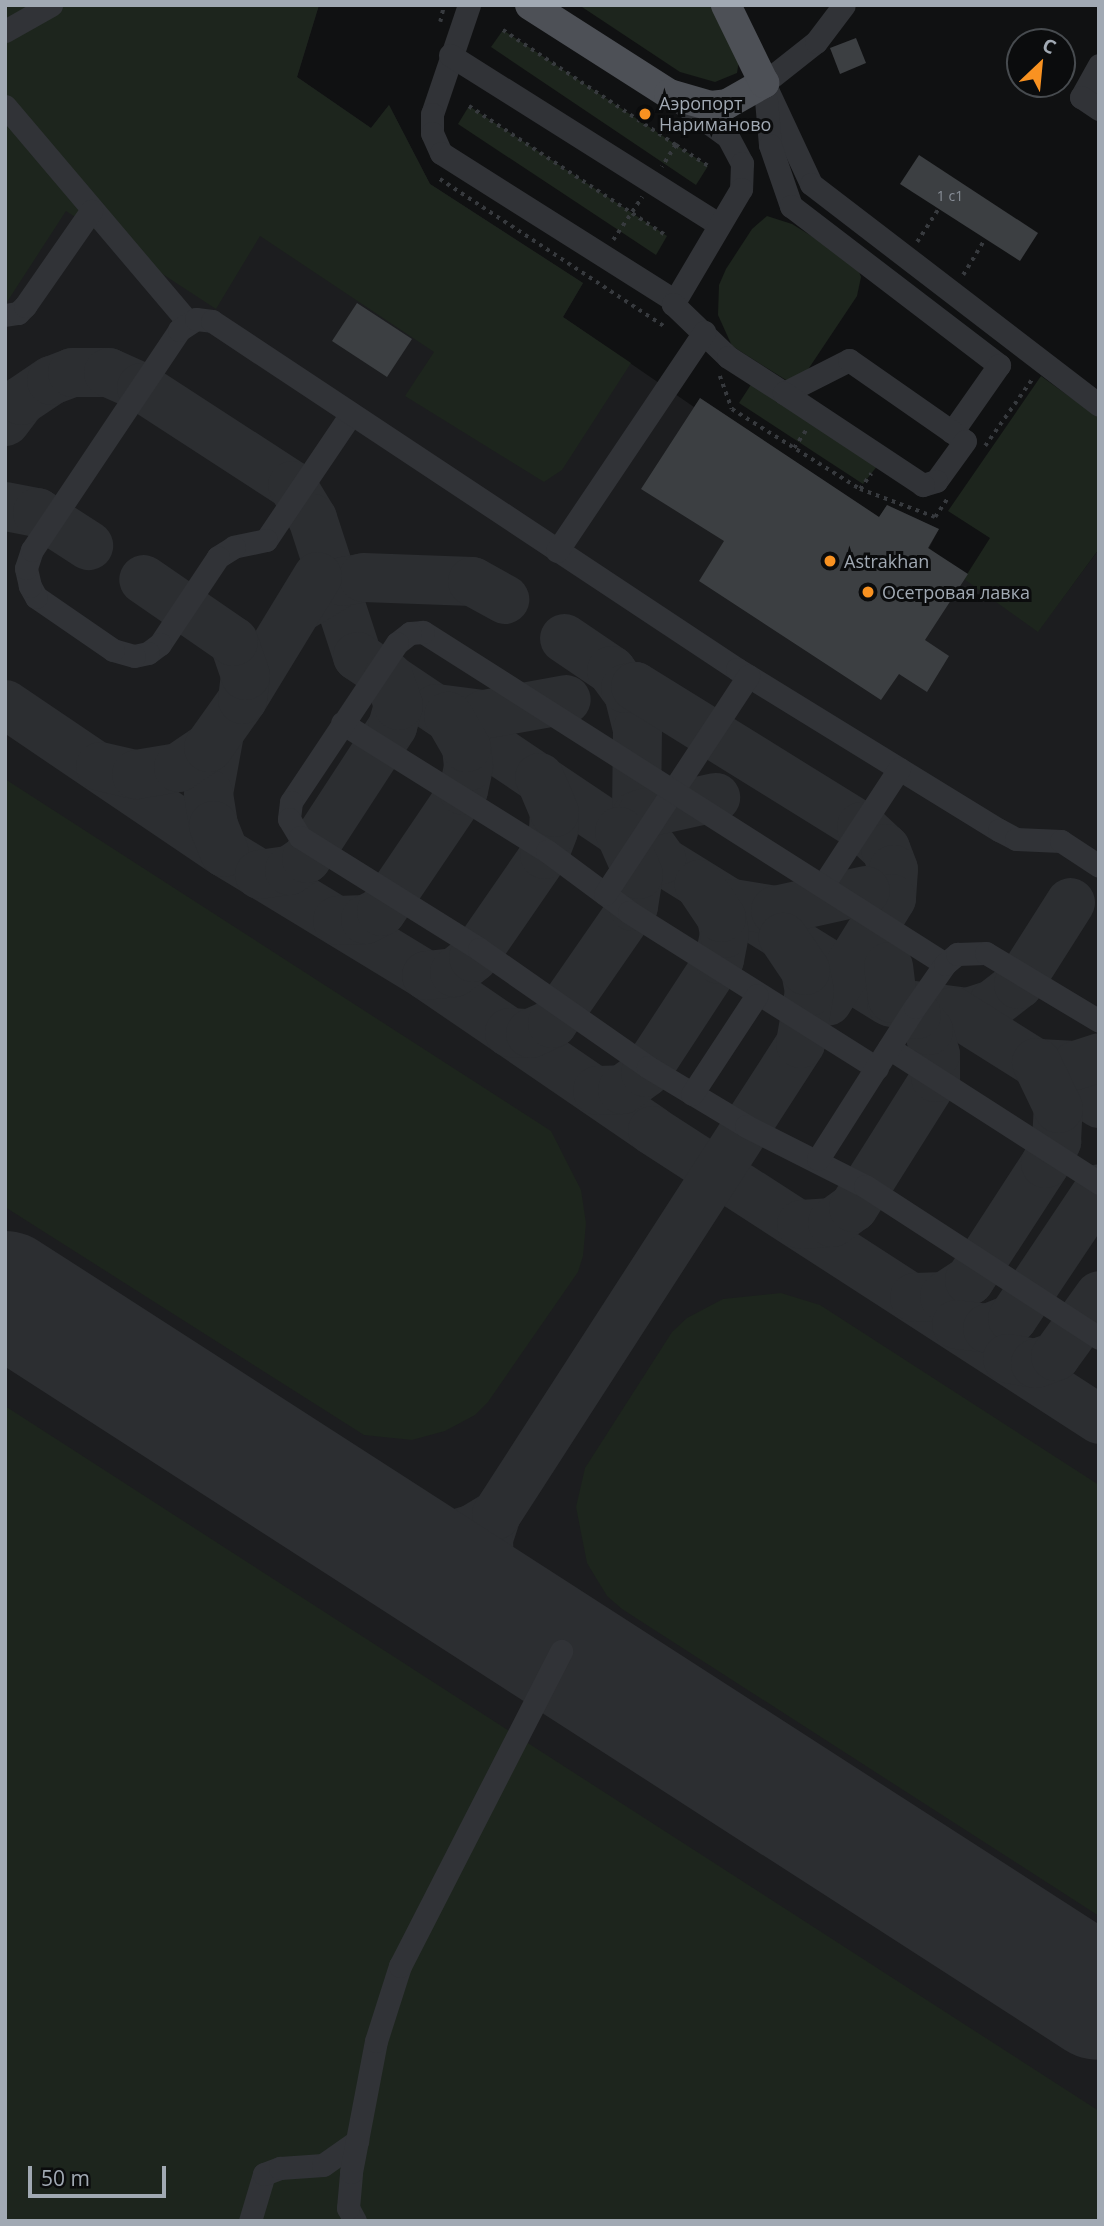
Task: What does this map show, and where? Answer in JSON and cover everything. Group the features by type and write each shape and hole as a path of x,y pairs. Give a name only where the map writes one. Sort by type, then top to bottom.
{"main road":[{"path":"530,5 669,94 719,105 765,83 728,7"}],"street":[{"path":"5,31 51,5"},
{"path":"469,5 432,114 432,133 441,153 674,301 728,357 923,485 936,481 965,442 849,360 785,393"},
{"path":"765,83 816,43 844,5"},
{"path":"450,55 718,223"},
{"path":"1099,65 1081,97 1099,109"},
{"path":"765,83 811,184 1099,405"},
{"path":"765,83 770,145 791,206 999,365 952,432"},
{"path":"669,94 728,137 743,163 741,189 718,223 674,301"},
{"path":"5,106 91,211 188,322"},
{"path":"5,315 18,313 25,306 91,211"},
{"path":"351,414 266,540 234,547 218,557 153,650 134,656 113,650 36,597 27,577 27,561 178,330 188,322 212,321 748,676 899,769 1011,837 1061,841 1099,866"},
{"path":"557,551 704,332"},
{"path":"945,964 423,632 410,633 397,643 291,802 293,832 395,893 692,1094 746,1126 818,1159 1099,1338"},
{"path":"605,894 674,793 748,676"},
{"path":"342,723 547,851 605,894 757,995 877,1068"},
{"path":"823,885 899,769"},
{"path":"818,1159 945,964 965,951 986,953 1099,1021"},
{"path":"692,1094 757,995"},
{"path":"889,1048 1099,1183"},
{"path":"355,2221 348,2208 348,2194 357,2141 376,2041 400,1966 561,1651"},
{"path":"250,2221 264,2174 280,2168 323,2165 357,2141"}],"path":[{"path":"469,106 667,236"},
{"path":"676,145 708,166"},
{"path":"958,283 985,239"},
{"path":"981,452 1043,363"},
{"path":"719,372 732,409 860,489 935,517 950,496"},
{"path":"896,509 898,503"},
{"path":"925,522 929,515"}],"shaded area":[{"path":"5,5 319,5 297,77 371,128 389,105 430,184 583,283 563,317 694,407 700,398 879,517 887,505 939,529 929,548 1038,631 1099,549 1099,2221 5,2221"},
{"path":"5,5 319,5 297,77 371,128 389,105 430,184 583,283 563,317 631,363 562,470 544,482 405,396 434,352 260,236 216,309 66,211 5,305"},
{"path":"579,5 715,5 740,54 737,73 715,82 680,72"},
{"path":"503,30 708,166 696,185 491,47"},
{"path":"469,106 667,236 656,255 458,124"},
{"path":"767,216 792,224 823,243 858,269 861,277 857,296 805,374 786,380 732,346 718,315 719,285 726,269 752,229"},
{"path":"1041,376 1099,418 1099,549 1038,632 964,579 990,538 948,511"},
{"path":"752,383 878,465 863,484 739,403"},
{"path":"5,779 551,1131 581,1190 586,1223 583,1256 578,1272 488,1402 475,1415 445,1431 412,1440 364,1435 5,1207"},
{"path":"781,1293 820,1305 1099,1485 1099,1916 622,1609 607,1596 587,1563 576,1507 585,1468 672,1332 687,1318 723,1299"},
{"path":"5,1406 1099,2111 1099,2221 5,2221"}],"building":[{"path":"856,38 866,63 840,74 830,48"},
{"path":"919,155 1038,233 1020,261 900,184"},
{"path":"357,303 412,339 387,377 332,341"},
{"name":"Astrakhan","path":"700,398 879,517 887,505 939,529 928,548 968,574 925,640 949,656 927,692 899,674 881,700 699,581 724,541 641,489"}],"taxiway":[{"path":"5,421 21,400 51,380 72,372 108,372 141,387 292,485 312,518 357,656 661,860 888,1001"},
{"path":"5,506 37,512 88,545"},
{"path":"242,699 317,576"},
{"path":"303,605 343,581 363,577 472,581 504,599"},
{"path":"100,766 136,774 178,767 208,747 242,699 245,675 233,641 143,579"},
{"path":"564,638 611,670 628,693 637,729 636,815 640,830 661,859"},
{"path":"259,874 289,870 306,858 392,726 398,705 388,676"},
{"path":"625,688 635,686 861,826 885,848 893,869 891,898 827,1001"},
{"path":"436,708 483,714 566,699"},
{"path":"5,704 224,852 426,975 652,1130 1099,1419"},
{"path":"337,920 365,919 381,911 463,790 468,766 466,747 448,716"},
{"path":"219,733 208,793 213,825 224,852"},
{"path":"426,975 454,972 473,957 544,854 553,830 554,812 539,777"},
{"path":"642,813 715,797"},
{"path":"509,1032 530,1033 552,1023 633,906 638,874 619,831"},
{"path":"597,1090 622,1089 645,1072 719,959 724,933 721,917 699,884"},
{"path":"732,903 775,910 865,890"},
{"path":"891,1002 967,1012 992,1004 1018,984 1070,902"},
{"path":"359,1521 397,1538 434,1540 471,1529 496,1514 800,1043 809,991 805,970 783,937"},
{"path":"801,1224 832,1222 853,1207 935,1077 935,1054 928,1030 916,1014 892,998 888,966"},
{"path":"953,1011 1099,1103"},
{"path":"1038,1063 1075,1065 1099,1057"},
{"path":"914,1297 944,1296 969,1280 1045,1163 1056,1141 1058,1108 1036,1062"},
{"path":"956,1324 987,1328 1012,1318 1099,1188"},
{"path":"1007,1358 1035,1363 1055,1356 1099,1295"},
{"path":"496,1514 488,1538 489,1561 496,1585 520,1625"}],"runway":[{"path":"5,1293 1099,1998"}],"place":[{"name":"Аэропорт Нариманово","path":"645,114"},
{"name":"Astrakhan","path":"830,561"},
{"name":"Осетровая лавка","path":"868,592"}]}
